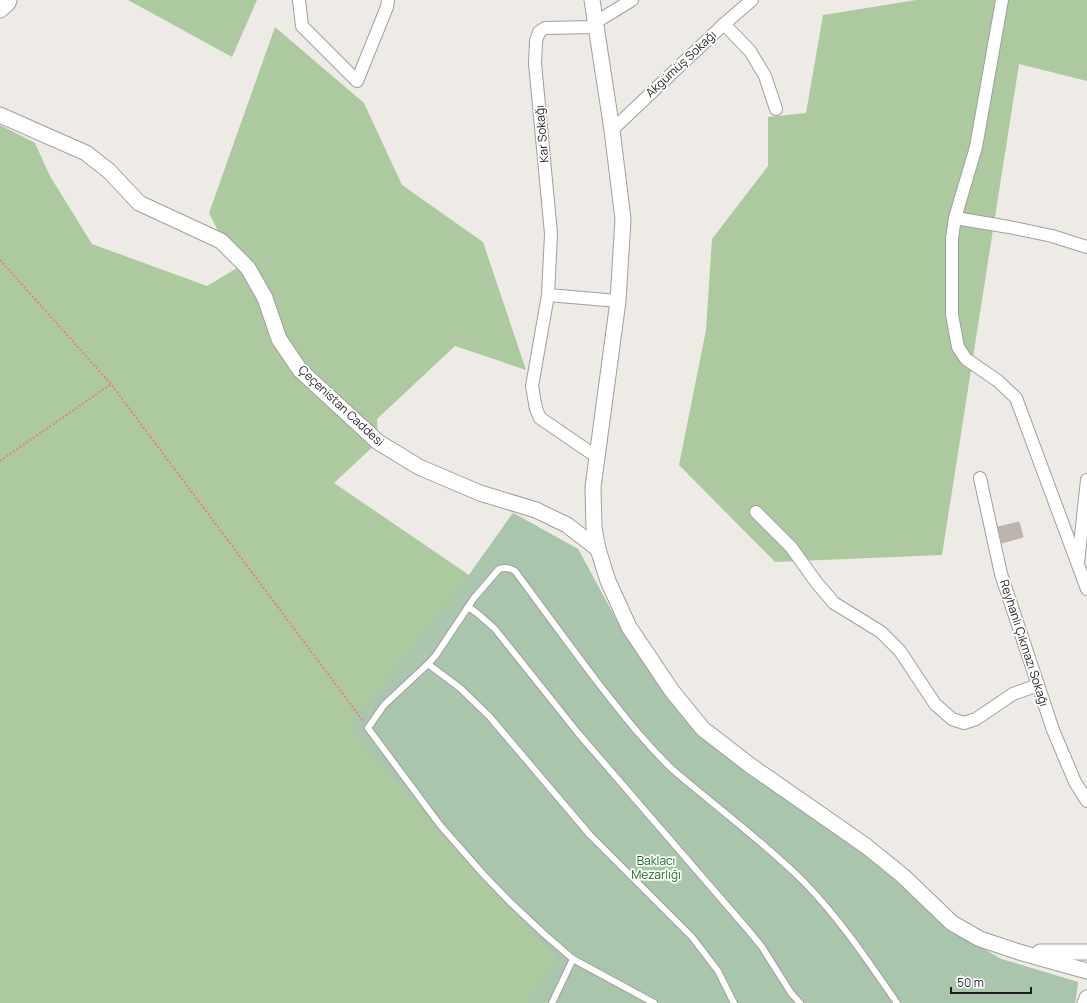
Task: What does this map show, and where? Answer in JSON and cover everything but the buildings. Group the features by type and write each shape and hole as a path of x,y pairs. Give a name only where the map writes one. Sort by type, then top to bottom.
{"street":[{"path":"0,10 10,0"},
{"path":"299,0 302,26 357,81 387,7 388,0"},
{"path":"592,0 612,130 623,219 618,301 593,487 594,528 598,549 608,581 629,627 672,691 703,729 751,766 866,846 904,876 952,922 980,939 1019,952 1087,971"},
{"path":"596,25 632,0"},
{"name":"Akgümüş Sokağı","path":"612,130 724,24 752,0"},
{"path":"1002,0 976,147 956,218 952,238 952,315 958,347 966,359 998,381 1016,398 1087,589"},
{"path":"724,24 750,51 765,76 776,109"},
{"name":"Kar Sokağı","path":"548,295 551,234 535,63 536,41 539,32 545,28 596,25"},
{"name":"Çeçenistan Caddesi","path":"0,115 86,153 109,171 138,203 221,241 248,268 265,298 279,339 300,370 378,442 419,467 480,493 542,513 567,525 598,549"},
{"path":"956,218 1052,236 1087,248"},
{"path":"596,457 540,418 536,409 532,386 548,295 618,301"},
{"name":"Reyhanlı Çıkmazı Sokağı","path":"980,478 1001,574 1053,730 1075,782 1087,801"},
{"path":"1078,566 1087,480"},
{"path":"756,512 791,547 816,582 834,602 881,632 900,651 935,704 952,719 964,723 976,719 1013,694 1038,685"},
{"path":"1019,952 1087,952"},
{"path":"1085,1003 1087,998"}],"lane":[{"path":"654,1003 573,959 510,902 460,848 423,802 368,728 384,704 436,655 468,607 499,569 509,568 515,571 580,659 643,740 672,769 760,843 804,883 838,921 897,1003"},
{"path":"468,607 495,629 578,733 749,931 762,947 791,993 800,1003"},
{"path":"428,664 460,688 489,716 590,835 692,937 718,971 734,1003"},
{"path":"552,1003 573,959"}],"path":[{"path":"0,260 111,384 368,728"},
{"path":"0,461 111,384"}],"green space":[{"path":"128,0 257,0 232,57"},
{"path":"916,0 1087,0 1087,81 1019,64 942,555 775,562 679,465 706,330 712,239 768,166 768,117 806,113 823,15"},
{"path":"275,27 364,103 402,185 483,242 526,370 455,346 377,419 378,442 334,483 469,575 513,513 578,549 624,634 701,736 946,927 1001,959 1078,982 1075,1003 0,1003 0,125 35,143 50,176 92,244 207,286 237,268 209,213"},
{"name":"Baklacı Mezarlığı","path":"513,513 578,549 624,634 701,736 867,851 946,927 1001,959 1078,982 1075,1003 527,1003 556,959 348,728 469,575"}]}
